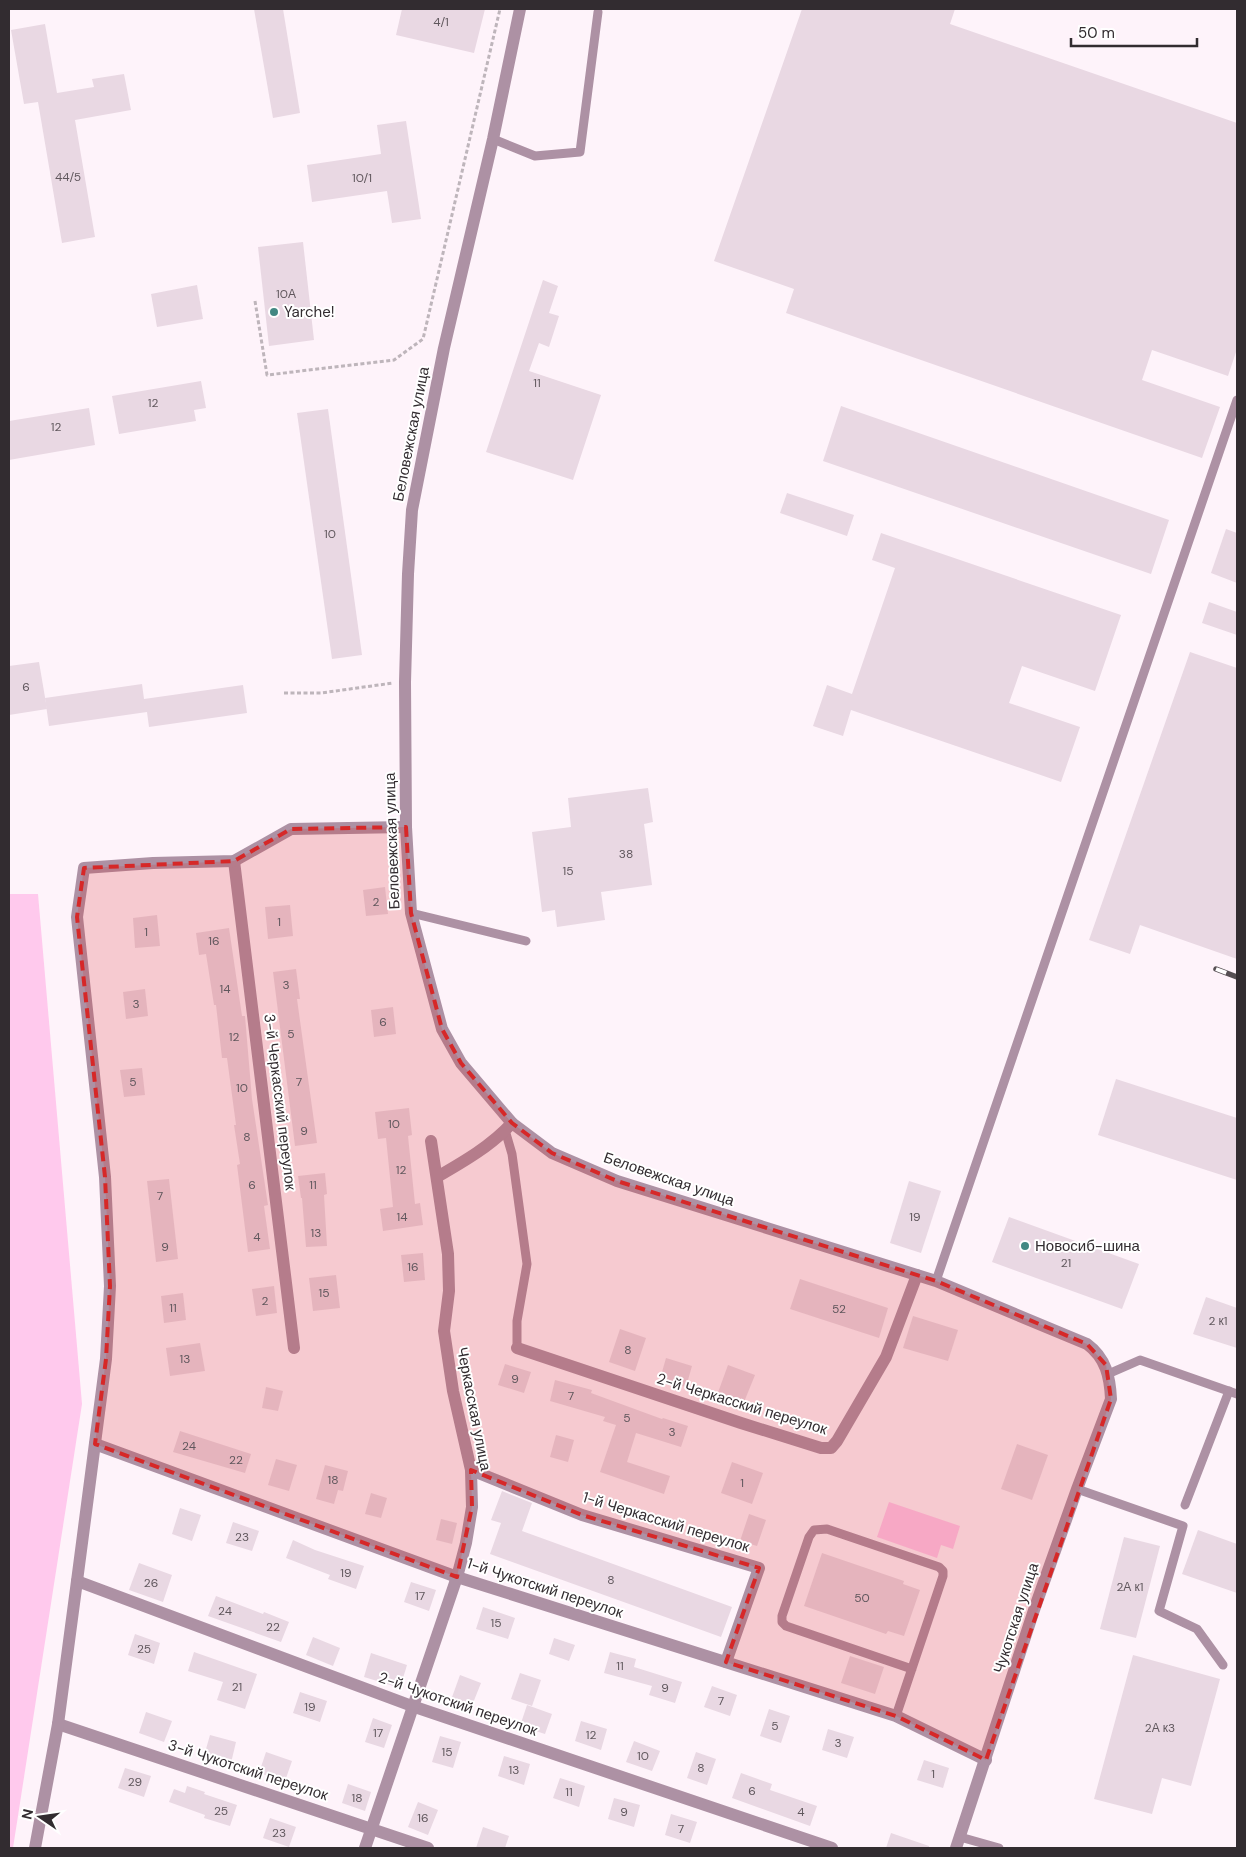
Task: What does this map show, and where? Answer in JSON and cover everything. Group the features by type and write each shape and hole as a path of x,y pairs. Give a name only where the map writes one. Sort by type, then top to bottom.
{"street":[{"name":"Беловежская улица","path":"520,9 493,139 443,354 412,510 405,682 406,828 411,913 442,1029 461,1063 508,1127 552,1152 616,1181 936,1281 1087,1344 1097,1351 1106,1366 1111,1399"},
{"path":"35,1848 58,1724 106,1359 110,1286 105,1177 77,917 84,868 153,863 234,861 291,829 406,828"},
{"name":"3-й Черкасский переулок","path":"234,861 294,1348"},
{"path":"437,1177 466,1160 508,1127"},
{"name":"Черкасская улица","path":"365,1848 457,1577 472,1507 471,1470 452,1390 444,1331 449,1291 448,1254 431,1141"},
{"name":"2-й Черкасский переулок","path":"517,1348 741,1423 821,1448 831,1448 837,1441 886,1357 916,1275"},
{"name":"Чукотская улица","path":"958,1843 1034,1610 1111,1399"},
{"name":"1-й Чукотский переулок","path":"95,1444 457,1577 896,1716 986,1760"},
{"name":"1-й Черкасский переулок","path":"471,1470 582,1514 759,1568 726,1662"},
{"name":"2-й Чукотский переулок","path":"77,1581 412,1706 832,1848"},
{"name":"3-й Чукотский переулок","path":"58,1724 428,1848"}],"lane":[{"path":"493,139 535,156 580,152 598,12"},
{"path":"936,1281 1237,400"},
{"path":"411,913 526,941"},
{"path":"508,1127 527,1264 517,1321 517,1348"},
{"path":"1108,1374 1140,1360 1233,1392 1185,1505"},
{"path":"1077,1488 1183,1526 1159,1611 1197,1629 1223,1665"},
{"path":"896,1716 912,1669 943,1576 943,1570 827,1529 814,1530 809,1537 782,1616 782,1622 786,1626 912,1669"},
{"path":"958,1843 999,1848"}],"path":[{"path":"255,301 267,374 394,360 423,339 500,9"},
{"path":"284,693 321,693 375,684"}],"highlighted area":[{"path":"406,827 411,913 442,1029 461,1063 512,1123 552,1153 617,1181 936,1281 1087,1344 1106,1365 1111,1399 986,1760 896,1716 726,1662 759,1568 582,1515 471,1470 472,1507 457,1577 95,1444 106,1359 110,1286 105,1177 77,917 84,868 234,861 291,829"}],"shaded area":[{"path":"9,894 38,894 82,1404 13,1848 9,1848"},
{"path":"889,1502 960,1526 953,1549 941,1545 937,1558 877,1537"}],"building":[{"path":"254,9 283,9 300,113 273,118"},
{"path":"402,9 485,9 474,53 396,35"},
{"path":"802,9 955,9 950,24 1237,123 1237,349 1228,376 1152,350 1142,380 1220,407 1202,458 786,313 794,289 714,261"},
{"path":"45,24 57,93 94,87 92,79 124,74 131,110 75,120 95,237 62,243 38,102 24,104 11,30"},
{"path":"406,121 421,219 392,223 387,191 312,202 307,165 381,154 377,125"},
{"path":"303,242 314,340 269,346 258,247"},
{"path":"543,280 558,286 549,313 559,316 549,347 539,343 529,371 601,395 573,480 486,452"},
{"path":"197,285 203,319 157,327 151,294"},
{"path":"201,381 206,408 194,410 196,421 119,434 112,396"},
{"path":"841,406 1169,520 1151,574 823,461"},
{"path":"89,408 95,445 9,460 9,421"},
{"path":"328,409 362,655 332,659 297,413"},
{"path":"787,493 854,515 847,536 780,513"},
{"path":"1226,529 1237,533 1237,583 1211,573"},
{"path":"881,533 1121,615 1095,691 1022,666 1009,703 1080,727 1061,782 851,710 843,736 813,726 827,685 852,694 895,568 872,560"},
{"path":"1209,602 1237,612 1237,635 1202,623"},
{"path":"1190,652 1237,668 1237,959 1140,925 1130,954 1089,940"},
{"path":"39,662 47,709 9,715 9,666"},
{"path":"142,684 144,699 243,685 247,713 149,727 147,712 49,726 45,698"},
{"path":"648,788 653,822 644,824 652,885 601,892 605,920 557,927 555,910 542,912 532,832 571,827 568,798"},
{"path":"385,887 388,914 366,916 363,890"},
{"path":"290,905 293,936 268,939 265,907"},
{"path":"157,915 160,946 135,948 133,918"},
{"path":"229,928 242,1016 245,1016 252,1099 268,1205 264,1206 270,1249 248,1252 237,1165 240,1164 234,1125 236,1125 227,1058 222,1058 216,1005 214,1005 206,954 199,955 196,933"},
{"path":"296,969 300,999 297,999 317,1143 295,1146 273,972"},
{"path":"145,989 148,1016 126,1019 123,992"},
{"path":"393,1007 396,1034 374,1037 371,1010"},
{"path":"142,1068 145,1095 124,1097 120,1070"},
{"path":"1116,1079 1237,1118 1237,1180 1098,1135"},
{"path":"409,1108 412,1135 408,1136 415,1204 420,1203 423,1225 383,1231 380,1209 393,1207 386,1138 378,1139 375,1112"},
{"path":"325,1173 327,1194 324,1195 327,1246 306,1247 302,1198 298,1176"},
{"path":"169,1179 178,1259 156,1262 147,1181"},
{"path":"909,1181 941,1191 921,1253 890,1243"},
{"path":"1009,1217 1139,1264 1122,1309 992,1262"},
{"path":"423,1253 425,1280 404,1282 401,1255"},
{"path":"336,1275 340,1308 313,1311 309,1278"},
{"path":"800,1279 888,1308 879,1338 790,1309"},
{"path":"274,1286 277,1313 256,1316 252,1289"},
{"path":"183,1293 186,1320 164,1323 161,1296"},
{"path":"1206,1297 1237,1308 1237,1348 1193,1334"},
{"path":"913,1316 958,1330 948,1361 903,1348"},
{"path":"620,1329 646,1338 635,1371 609,1362"},
{"path":"200,1343 205,1371 170,1376 166,1348"},
{"path":"666,1358 692,1366 686,1387 660,1379"},
{"path":"505,1364 531,1372 524,1393 498,1385"},
{"path":"728,1365 755,1375 742,1407 716,1398"},
{"path":"555,1380 592,1390 591,1393 662,1419 688,1426 681,1447 636,1433 627,1462 670,1476 664,1494 600,1472 616,1425 603,1421 605,1417 550,1401"},
{"path":"266,1387 283,1391 278,1411 262,1408"},
{"path":"180,1431 251,1454 245,1473 173,1452"},
{"path":"556,1435 574,1440 568,1462 550,1457"},
{"path":"1017,1444 1048,1455 1032,1500 1001,1489"},
{"path":"276,1459 297,1465 289,1491 268,1485"},
{"path":"732,1462 763,1473 752,1504 721,1493"},
{"path":"325,1465 348,1471 343,1491 338,1490 334,1504 316,1499"},
{"path":"502,1491 532,1503 522,1531 732,1607 721,1637 490,1554 501,1523 491,1520"},
{"path":"371,1493 387,1498 381,1518 365,1514"},
{"path":"180,1508 201,1515 192,1541 172,1534"},
{"path":"749,1514 766,1520 757,1546 740,1541"},
{"path":"441,1519 457,1523 452,1544 436,1540"},
{"path":"233,1522 259,1531 252,1551 226,1543"},
{"path":"1198,1530 1237,1544 1237,1593 1182,1574"},
{"path":"1124,1537 1160,1546 1136,1638 1100,1629"},
{"path":"293,1540 315,1550 364,1566 356,1589 328,1579 330,1575 286,1558"},
{"path":"822,1553 904,1581 903,1584 920,1590 904,1636 888,1631 886,1634 804,1606"},
{"path":"139,1563 172,1575 163,1602 129,1590"},
{"path":"411,1582 436,1590 429,1611 404,1602"},
{"path":"216,1596 289,1622 281,1642 208,1616"},
{"path":"483,1607 515,1618 508,1639 476,1629"},
{"path":"135,1634 160,1643 154,1664 128,1655"},
{"path":"313,1637 340,1648 333,1666 306,1655"},
{"path":"554,1638 575,1645 569,1661 549,1654"},
{"path":"194,1652 257,1674 245,1709 217,1700 223,1682 188,1671"},
{"path":"610,1652 636,1659 634,1667 682,1682 675,1703 649,1695 652,1686 604,1673"},
{"path":"371,1653 407,1665 400,1688 364,1677"},
{"path":"1133,1655 1220,1679 1191,1786 1162,1778 1152,1814 1094,1799"},
{"path":"850,1656 884,1667 875,1694 841,1683"},
{"path":"520,1673 541,1680 532,1706 511,1699"},
{"path":"460,1675 481,1683 471,1708 451,1700"},
{"path":"712,1686 737,1695 730,1716 704,1707"},
{"path":"300,1692 327,1701 320,1722 293,1713"},
{"path":"527,1705 552,1714 545,1734 520,1726"},
{"path":"769,1709 790,1716 781,1743 760,1736"},
{"path":"146,1712 172,1721 164,1742 139,1733"},
{"path":"373,1718 392,1725 384,1748 365,1742"},
{"path":"581,1721 607,1729 601,1750 575,1741"},
{"path":"828,1729 854,1737 847,1758 822,1750"},
{"path":"210,1735 236,1742 231,1763 204,1756"},
{"path":"440,1736 461,1742 453,1768 432,1762"},
{"path":"634,1741 660,1751 652,1771 626,1762"},
{"path":"266,1752 292,1761 285,1781 259,1773"},
{"path":"696,1752 716,1759 707,1785 687,1778"},
{"path":"504,1756 530,1764 524,1785 498,1776"},
{"path":"924,1760 949,1768 943,1788 917,1780"},
{"path":"125,1768 151,1776 144,1797 118,1788"},
{"path":"741,1773 772,1784 770,1790 817,1806 810,1826 732,1798"},
{"path":"560,1778 585,1786 579,1807 553,1798"},
{"path":"348,1784 371,1792 365,1811 342,1803"},
{"path":"187,1786 237,1805 230,1826 204,1818 205,1815 169,1802 174,1789 185,1793"},
{"path":"614,1798 640,1805 634,1827 608,1819"},
{"path":"418,1802 438,1810 428,1835 408,1827"},
{"path":"671,1814 697,1822 690,1843 665,1835"},
{"path":"270,1818 296,1827 289,1847 263,1838"},
{"path":"483,1827 509,1836 505,1848 476,1848"},
{"path":"891,1833 929,1846 929,1848 886,1848"}],"railway":[{"path":"1216,969 1237,977"}],"place":[{"name":"Yarche!","path":"274,312"},
{"name":"Новосиб-шина","path":"1025,1246"}]}
